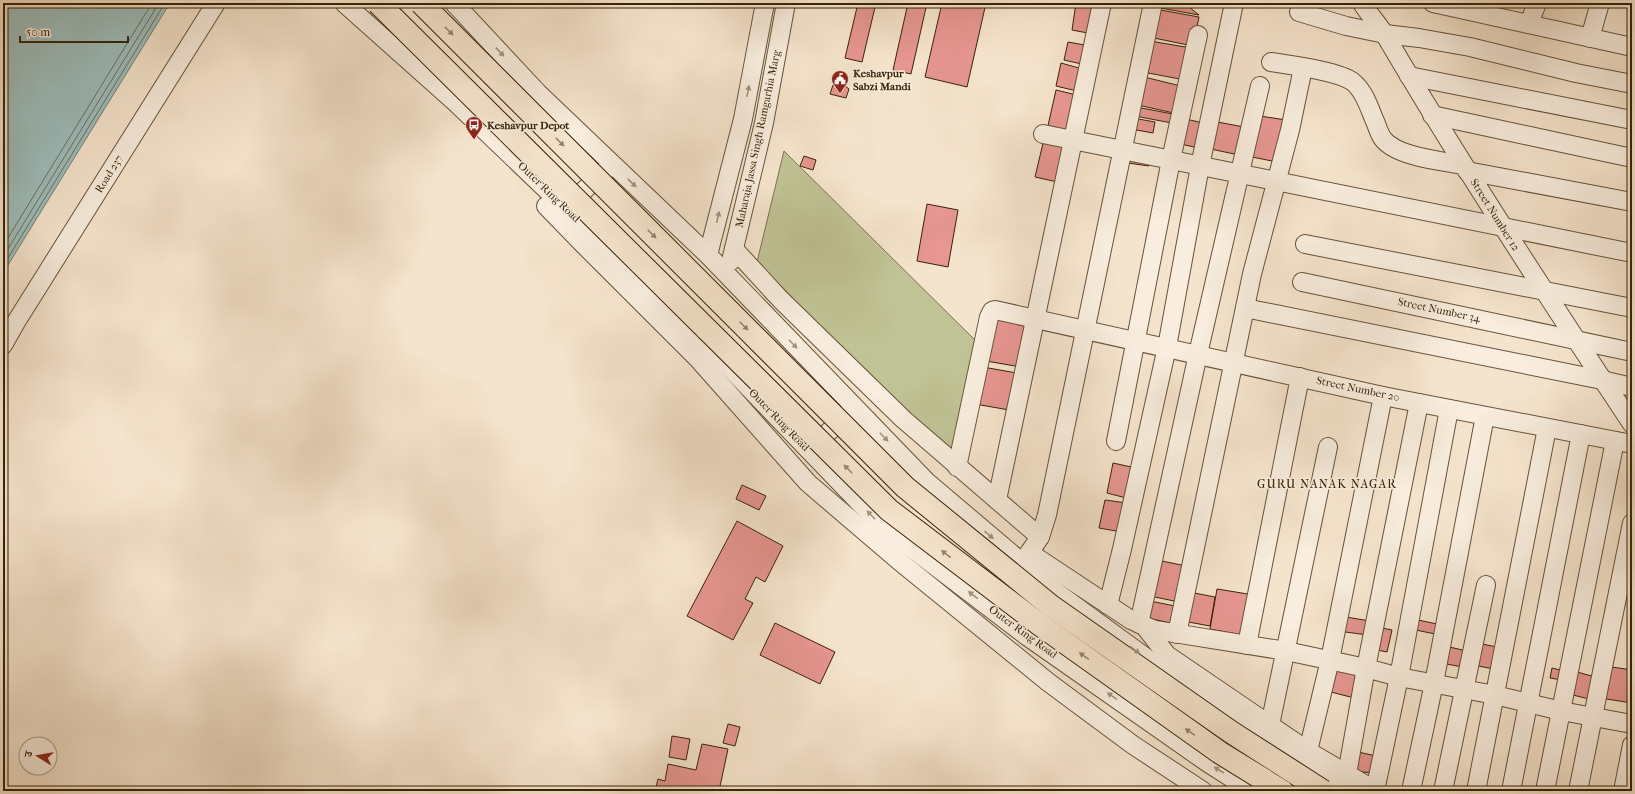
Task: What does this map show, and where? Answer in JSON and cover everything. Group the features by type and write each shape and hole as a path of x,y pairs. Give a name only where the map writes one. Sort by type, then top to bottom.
{"main road":[{"name":"Outer Ring Road","path":"378,3 889,510 1039,624 1219,752 1282,791"},
{"path":"421,3 905,487 1051,606 1231,732 1323,791"}],"street":[{"name":"Road 237","path":"3,345 216,3"},
{"name":"Outer Ring Road","path":"344,3 454,102 698,335 880,524 1028,637 1208,763 1252,791"},
{"path":"454,3 538,93 708,255 926,481 1026,558 1108,604 1142,626 1167,655 1308,751 1349,783"},
{"name":"Maharaja Jassa Singh Ramgarhia Marg","path":"708,255 743,118 765,3"},
{"name":"Maharaja Jassa Singh Ramgarhia Marg","path":"727,275 764,123 786,3"},
{"path":"997,500 1102,3"},
{"path":"1026,558 1040,537 1046,515 1153,3"},
{"path":"1108,604 1122,549 1167,347 1200,166 1234,3"},
{"name":"Street Number 12","path":"1362,3 1385,34 1432,115 1501,226 1632,424"},
{"path":"1433,3 1484,9 1529,24 1632,47"},
{"path":"1529,24 1537,3"},
{"path":"1590,38 1600,3"},
{"path":"1299,12 1346,26 1385,34 1455,44 1576,73 1632,84"},
{"path":"1116,440 1171,160 1198,35"},
{"path":"1271,62 1342,76 1352,82 1358,87 1364,97 1383,138 1397,149 1465,168 1632,202"},
{"path":"1177,634 1252,274 1290,130 1303,68"},
{"path":"1409,76 1632,120"},
{"path":"1142,626 1198,354 1241,174 1260,86"},
{"path":"454,102 463,118 583,244 699,360 808,483 898,560 1048,682 1133,745 1203,791"},
{"path":"1432,115 1632,158"},
{"path":"743,118 764,123"},
{"path":"1043,134 1632,253"},
{"path":"565,208 612,164"},
{"path":"1305,244 1632,308"},
{"path":"734,248 781,300 903,419 1040,537"},
{"name":"Street Number 34","path":"1302,282 1632,352"},
{"path":"1245,308 1632,387"},
{"name":"Street Number 20","path":"957,467 989,317 992,311 995,310 1383,396 1624,443"},
{"path":"1247,645 1300,377"},
{"path":"1308,751 1330,660 1383,396"},
{"path":"1349,783 1366,668 1420,402"},
{"path":"809,451 855,407"},
{"path":"1026,558 1059,594 1204,700 1323,776 1375,791 1399,677 1449,409"},
{"path":"1411,791 1434,684 1486,416"},
{"path":"1476,791 1548,428"},
{"path":"1510,791 1580,434"},
{"path":"1545,791 1560,711 1624,443"},
{"path":"1270,725 1328,447"},
{"path":"1578,791 1632,523"},
{"path":"1443,791 1486,585"},
{"path":"1142,626 1166,633 1286,651 1366,668 1399,677 1527,702 1560,711 1632,724"},
{"path":"1623,791 1632,745"}],"green space":[{"path":"784,151 979,344 950,458 757,262"}],"water":[{"path":"3,3 170,3 3,273"}],"building":[{"path":"858,3 876,3 862,62 845,58"},
{"path":"908,3 927,3 911,74 893,70"},
{"path":"942,3 986,3 967,87 925,77"},
{"path":"1076,3 1098,3 1093,34 1072,30"},
{"path":"1156,3 1184,3 1199,15 1155,7"},
{"path":"1155,9 1199,17 1193,46 1149,37"},
{"path":"1150,41 1191,48 1185,80 1143,72"},
{"path":"1068,42 1090,46 1086,65 1064,60"},
{"path":"1061,63 1086,70 1081,92 1056,86"},
{"path":"1144,77 1185,87 1178,114 1138,105"},
{"path":"841,83 849,89 846,98 830,94 833,85"},
{"path":"1056,90 1081,96 1073,136 1047,130"},
{"path":"1136,107 1178,115 1177,124 1135,116"},
{"path":"1260,116 1286,120 1277,162 1252,157"},
{"path":"1133,118 1155,122 1153,133 1131,129"},
{"path":"1181,118 1208,124 1203,149 1176,143"},
{"path":"1212,121 1244,127 1239,155 1206,148"},
{"path":"1044,139 1070,145 1062,183 1035,177"},
{"path":"1130,154 1150,158 1149,166 1128,163"},
{"path":"804,156 816,160 813,170 800,166"},
{"path":"927,204 958,210 948,267 917,261"},
{"path":"994,316 1032,321 1021,367 986,361"},
{"path":"983,367 1022,374 1015,411 975,404"},
{"path":"1113,463 1136,468 1130,499 1107,493"},
{"path":"742,485 766,496 759,510 736,499"},
{"path":"1105,500 1127,503 1122,532 1099,528"},
{"path":"737,521 783,546 765,582 756,577 745,599 753,603 733,640 687,616"},
{"path":"1157,560 1186,566 1179,602 1150,596"},
{"path":"1217,589 1254,595 1247,636 1210,629"},
{"path":"1189,592 1215,597 1210,626 1183,621"},
{"path":"1150,601 1180,607 1176,624 1147,618"},
{"path":"1340,616 1370,621 1368,635 1338,631"},
{"path":"1413,619 1442,625 1440,635 1411,629"},
{"path":"775,623 835,652 820,684 760,655"},
{"path":"1377,627 1392,630 1387,652 1372,649"},
{"path":"1477,643 1497,647 1494,669 1473,665"},
{"path":"1445,646 1467,651 1463,667 1441,663"},
{"path":"1605,666 1632,670 1632,703 1600,698"},
{"path":"1335,667 1363,671 1358,699 1331,692"},
{"path":"1552,668 1564,671 1562,680 1550,678"},
{"path":"1570,670 1595,677 1589,699 1565,693"},
{"path":"728,724 740,727 735,746 723,743"},
{"path":"672,736 690,739 686,760 669,757"},
{"path":"702,744 728,749 719,791 655,791 658,779 665,781 668,764 696,770"},
{"path":"1354,751 1376,756 1374,773 1352,771"}],"place":[{"name":"Keshavpur Sabzi Mandi","path":"840,94"},
{"name":"Keshavpur Depot","path":"474,140"}],"district":[{"name":"GURU NANAK NAGAR","path":"1327,484"}]}
